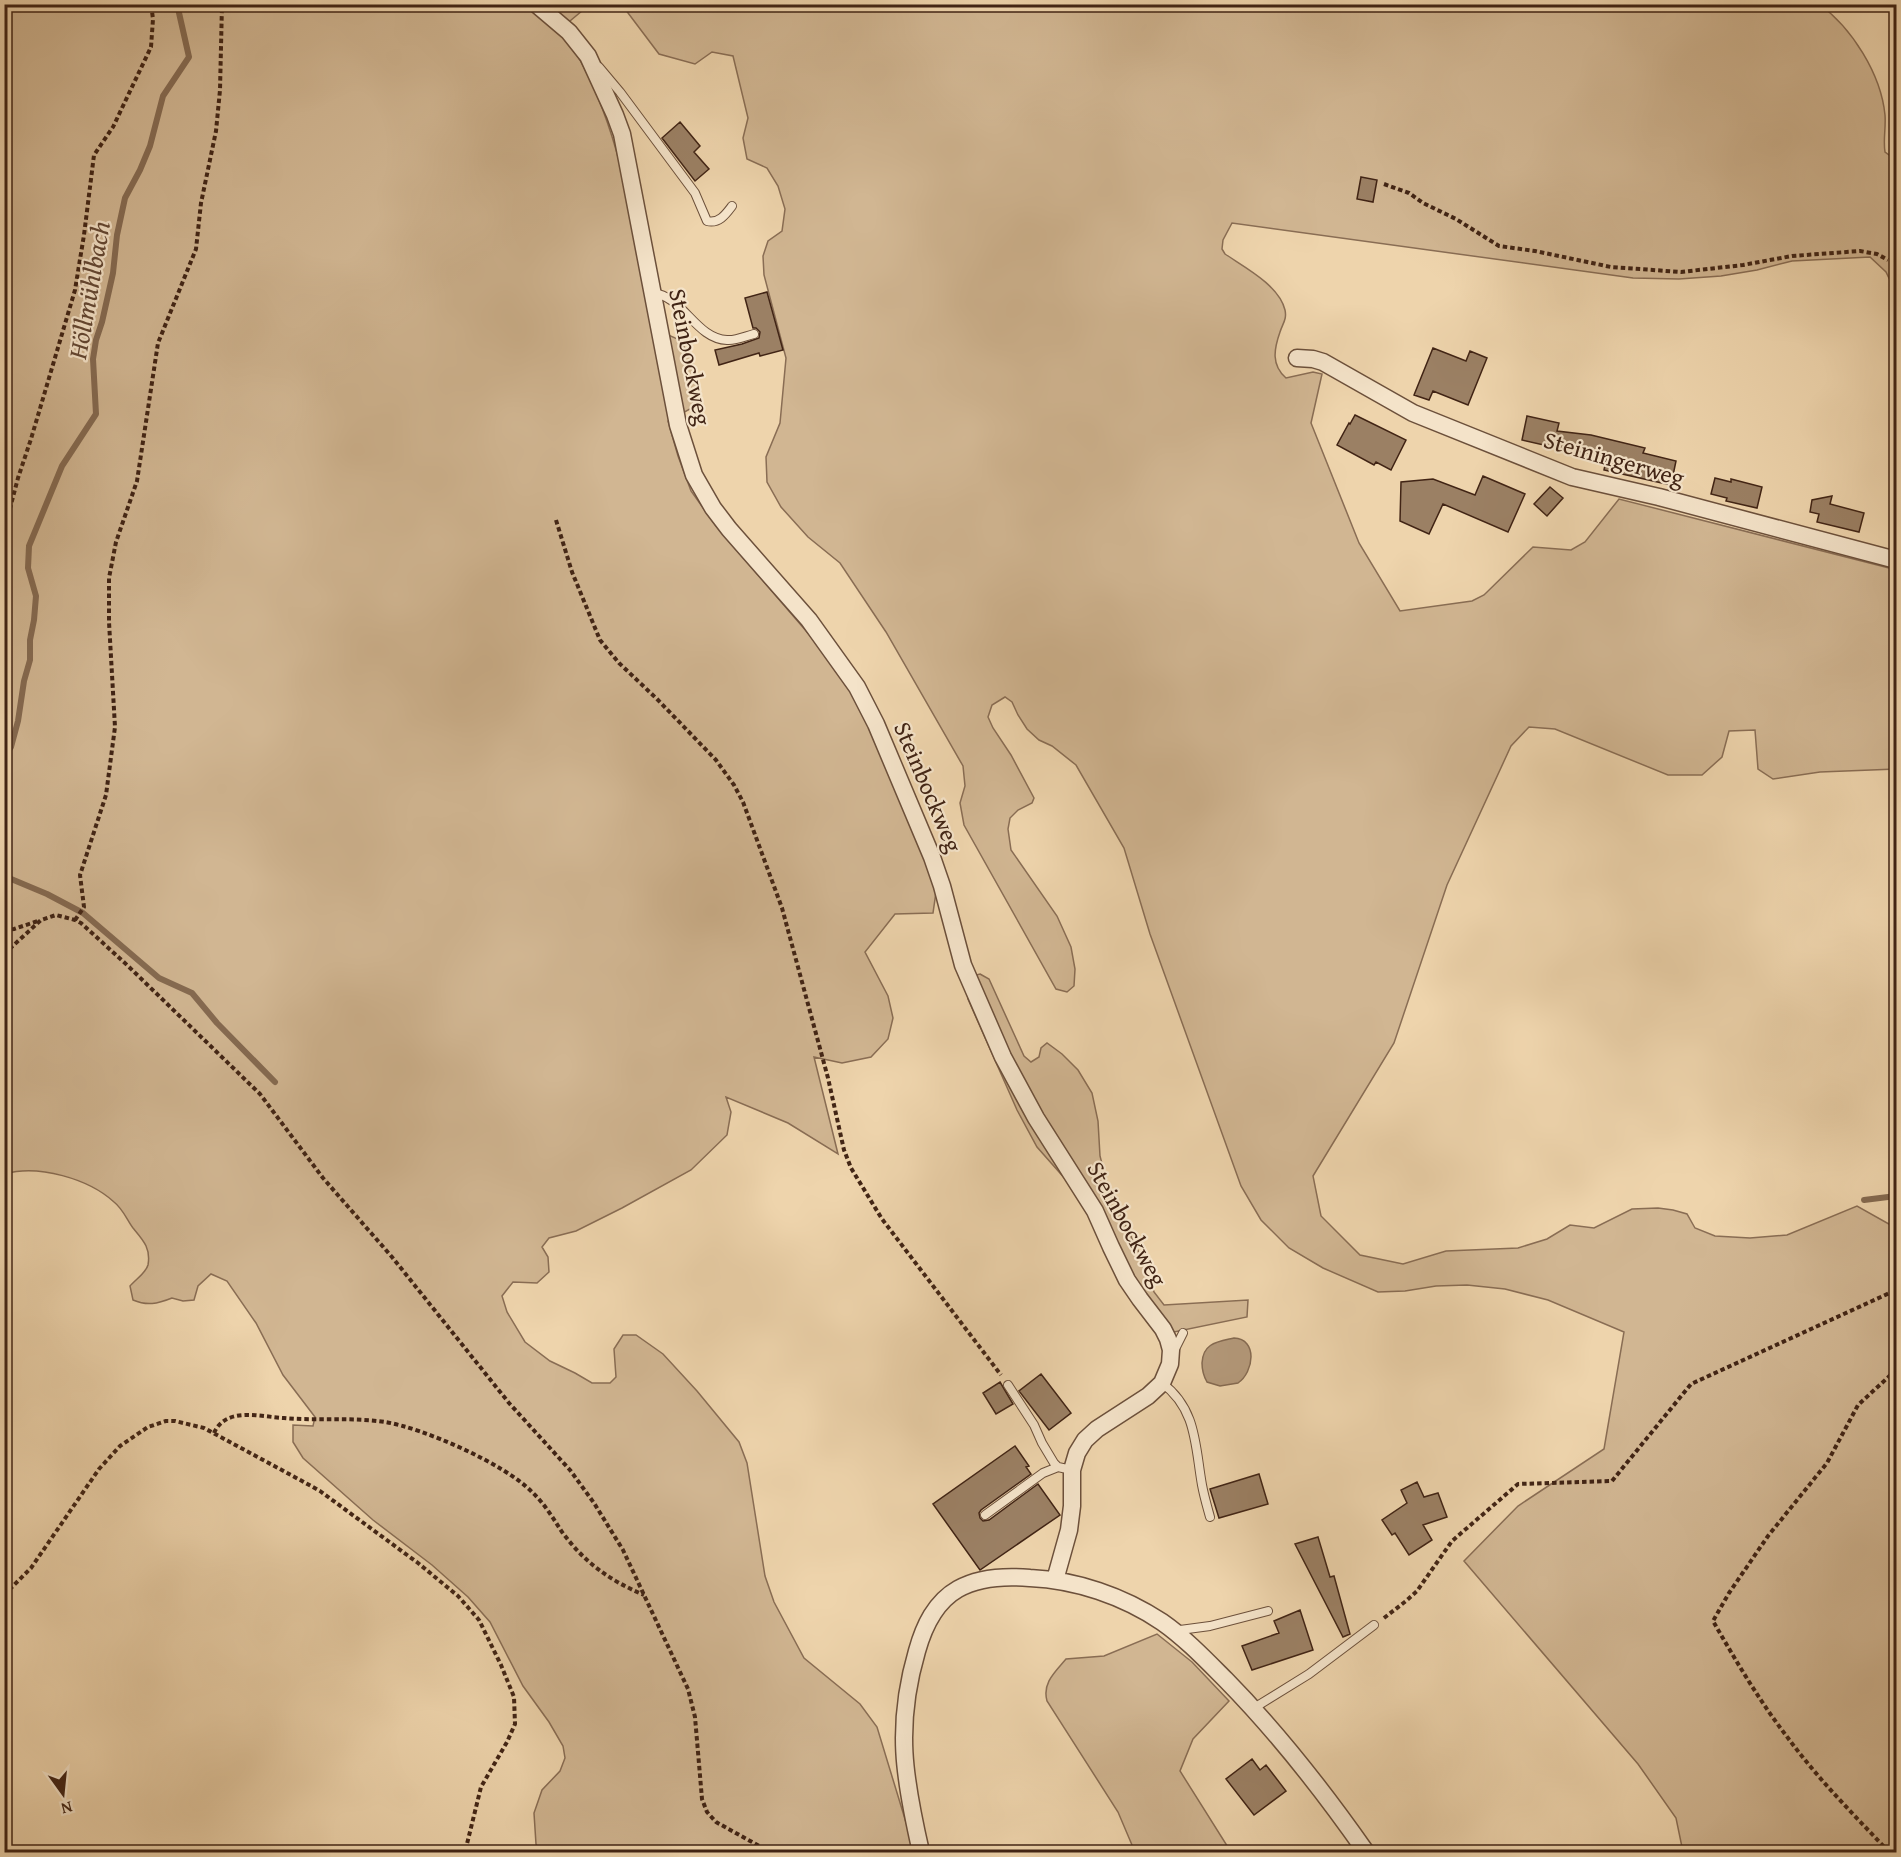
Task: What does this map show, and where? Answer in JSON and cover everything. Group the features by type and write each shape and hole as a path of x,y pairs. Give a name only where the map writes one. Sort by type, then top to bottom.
{"street":[{"name":"Steinbockweg","path":"536,4 569,32 588,56 615,116 623,141 678,425 694,475 718,515 809,620 862,696 929,849 942,886 963,965 994,1038 1036,1118 1095,1211 1127,1280 1166,1334 1171,1350 1171,1360"},
{"name":"Steiningerweg","path":"1297,358 1323,362 1413,413 1572,477 1659,497 1896,560"},
{"path":"1055,1580 1070,1524 1065,1469 1088,1437 1148,1396 1162,1383 1171,1360"},
{"path":"921,1852 905,1771 903,1723 909,1681 921,1636 937,1607 959,1588 976,1582 1017,1577 1055,1580 1102,1593 1145,1612 1175,1632 1254,1708 1300,1763 1366,1852"}],"lane":[{"path":"588,56 620,92 695,193 707,221 721,219 732,206"},
{"path":"652,293 665,297 705,331 718,339 731,340 754,334"},
{"path":"1171,1360 1183,1333"},
{"path":"1162,1383 1176,1396 1190,1419 1210,1517"},
{"path":"1008,1385 1029,1417 1045,1449 1065,1469"},
{"path":"985,1515 1043,1473 1065,1469"},
{"path":"1175,1632 1268,1611"},
{"path":"1254,1708 1315,1670 1374,1625"}],"path":[{"path":"4,531 75,290 94,155 113,127 151,47 153,20 151,4"},
{"path":"76,918 84,907 80,875 106,795 115,727 109,578 116,542 137,482 158,343 196,249 201,203 216,131 222,4"},
{"path":"1384,184 1409,192 1423,203 1456,219 1499,246 1535,250 1611,267 1681,272 1743,265 1792,256 1860,251 1877,254 1888,260"},
{"path":"556,520 572,572 600,640 619,663 716,760 743,802 782,908 828,1078 844,1150 851,1168 882,1219 1008,1385"},
{"path":"4,930 14,929 56,915 76,918 260,1094 323,1178 392,1257 509,1402 582,1486 613,1533 645,1595 693,1704 698,1737 702,1799 707,1812 716,1822 770,1852"},
{"path":"4,954 41,920"},
{"path":"1374,1625 1412,1596 1452,1541 1518,1484 1612,1481 1691,1384 1896,1290"},
{"path":"1889,1852 1786,1737 1713,1621 1768,1536 1827,1463 1857,1405 1896,1370"},
{"path":"214,1433 216,1427 224,1420 242,1415 305,1420 376,1421 414,1430 481,1459 513,1476 532,1492 564,1534 601,1573 620,1585 645,1595"},
{"path":"4,1595 31,1568 99,1469 129,1438 148,1427 166,1421 183,1422 214,1433 302,1480 438,1579 468,1607 492,1644 513,1692 515,1724 481,1787 465,1852"}],"shaded area":[{"path":"1819,4 1843,26 1863,53 1878,84 1882,99 1885,115 1885,152 1896,160 1896,293 1886,272 1870,257 1792,261 1721,276 1679,279 1633,278 1232,223 1223,240 1222,249 1225,254 1268,285 1281,301 1285,316 1275,356 1281,373 1286,378 1313,372 1322,374 1311,423 1359,543 1400,611 1472,601 1484,595 1533,547 1571,550 1585,542 1619,499 1893,569 1891,593 1896,613 1896,769 1820,772 1773,779 1758,769 1755,730 1729,731 1722,757 1702,775 1668,775 1555,729 1529,727 1511,746 1447,885 1394,1043 1313,1176 1321,1216 1360,1255 1403,1264 1446,1251 1518,1248 1547,1239 1570,1225 1594,1228 1632,1209 1658,1208 1687,1214 1695,1228 1715,1236 1750,1238 1787,1235 1857,1206 1896,1228 1896,1852 1683,1852 1676,1818 1638,1764 1464,1561 1518,1506 1604,1449 1624,1332 1548,1300 1505,1289 1467,1285 1378,1292 1323,1268 1289,1248 1261,1220 1241,1186 1150,934 1124,848 1076,765 1027,729 1012,702 1005,697 992,705 988,717 1034,798 1032,803 1018,810 1010,818 1008,829 1011,850 1057,916 1071,947 1075,969 1074,986 1067,992 1056,989 964,825 960,803 965,786 963,766 886,632 840,563 808,537 781,507 767,482 766,457 780,423 786,358 764,275 763,256 768,241 782,231 785,209 778,186 767,168 747,159 743,138 748,118 733,56 712,52 695,64 659,54 622,5"},
{"path":"5,5 589,5 558,31 580,60 608,124 634,225 652,328 680,340 692,359 697,394 690,409 668,421 691,491 716,526 831,660 862,710 920,845 936,892 933,913 895,914 865,952 888,996 893,1018 888,1039 871,1057 842,1063 814,1057 838,1154 788,1123 726,1097 731,1112 727,1135 691,1170 576,1231 549,1238 542,1247 548,1257 549,1272 537,1283 513,1282 502,1296 507,1312 525,1342 550,1361 592,1383 610,1383 616,1377 614,1349 623,1335 636,1335 663,1354 739,1442 747,1463 765,1576 774,1602 804,1658 860,1704 877,1727 915,1852 540,1852 536,1844 534,1813 542,1790 560,1771 565,1758 563,1746 523,1686 490,1622 468,1597 432,1565 373,1520 303,1458 293,1442 293,1425 313,1426 315,1417 283,1375 256,1323 227,1281 211,1274 198,1286 194,1300 183,1301 172,1298 148,1304 133,1300 130,1286 143,1274 149,1259 143,1240 117,1205 103,1194 77,1180 47,1172 18,1171 5,1174"},
{"path":"980,974 989,979 1024,1056 1031,1062 1039,1057 1041,1048 1047,1043 1078,1070 1092,1093 1098,1121 1100,1156 1109,1191 1148,1271 1154,1292 1164,1305 1248,1300 1247,1317 1174,1332 1164,1324 1067,1181 1037,1147 1017,1110 968,999 966,986 973,976"},
{"path":"1234,1338 1242,1340 1250,1350 1248,1371 1238,1383 1220,1386 1207,1382 1202,1366 1205,1351 1212,1344"},
{"path":"1157,1634 1192,1662 1229,1701 1193,1739 1180,1771 1231,1852 1135,1852 1118,1812 1047,1701 1048,1683 1066,1659 1104,1656"}],"building":[{"path":"680,122 700,146 694,152 709,169 695,181 662,138"},
{"path":"1361,177 1377,180 1373,202 1357,199"},
{"path":"767,292 783,350 760,356 759,353 719,365 715,350 759,338 760,332 753,328 745,298"},
{"path":"1433,348 1466,361 1470,351 1487,358 1468,405 1433,391 1429,400 1414,395"},
{"path":"1355,415 1406,440 1391,470 1376,462 1374,465 1337,445"},
{"path":"1527,416 1559,423 1557,431 1591,435 1645,448 1643,453 1676,461 1671,485 1604,470 1607,456 1522,440"},
{"path":"1483,476 1525,494 1508,532 1443,504 1429,534 1400,521 1401,482 1433,479 1475,495"},
{"path":"1715,478 1731,482 1731,479 1762,487 1757,508 1726,501 1727,498 1711,494"},
{"path":"1550,487 1563,498 1547,516 1534,504"},
{"path":"1832,496 1830,504 1864,513 1859,532 1817,522 1819,514 1810,512 1812,500"},
{"path":"1041,1374 1071,1413 1049,1430 1019,1391"},
{"path":"1000,1382 1013,1404 996,1414 983,1393"},
{"path":"1015,1446 1029,1466 1026,1467 1031,1474 981,1510 980,1518 983,1521 989,1520 1038,1484 1060,1515 980,1570 933,1504"},
{"path":"1259,1474 1268,1504 1219,1518 1210,1489"},
{"path":"1417,1482 1424,1497 1438,1493 1447,1517 1423,1525 1432,1540 1409,1555 1395,1533 1392,1535 1382,1520 1407,1503 1401,1490"},
{"path":"1318,1537 1330,1577 1334,1576 1350,1634 1343,1637 1295,1544"},
{"path":"1300,1610 1313,1650 1252,1670 1242,1646 1279,1633 1274,1621"},
{"path":"1252,1759 1260,1770 1266,1765 1286,1791 1254,1815 1226,1779"}],"waterway":[{"name":"Höllmühlbach","path":"4,758 11,747 18,721 24,681 30,660 30,640 36,596 28,568 29,546 62,466 96,414 93,359 113,273 117,235 125,198 150,146 163,96 189,57 177,4"},
{"path":"4,876 47,894 83,913 159,978 192,993 217,1023 275,1082"},
{"path":"1864,1200 1896,1196"}]}
